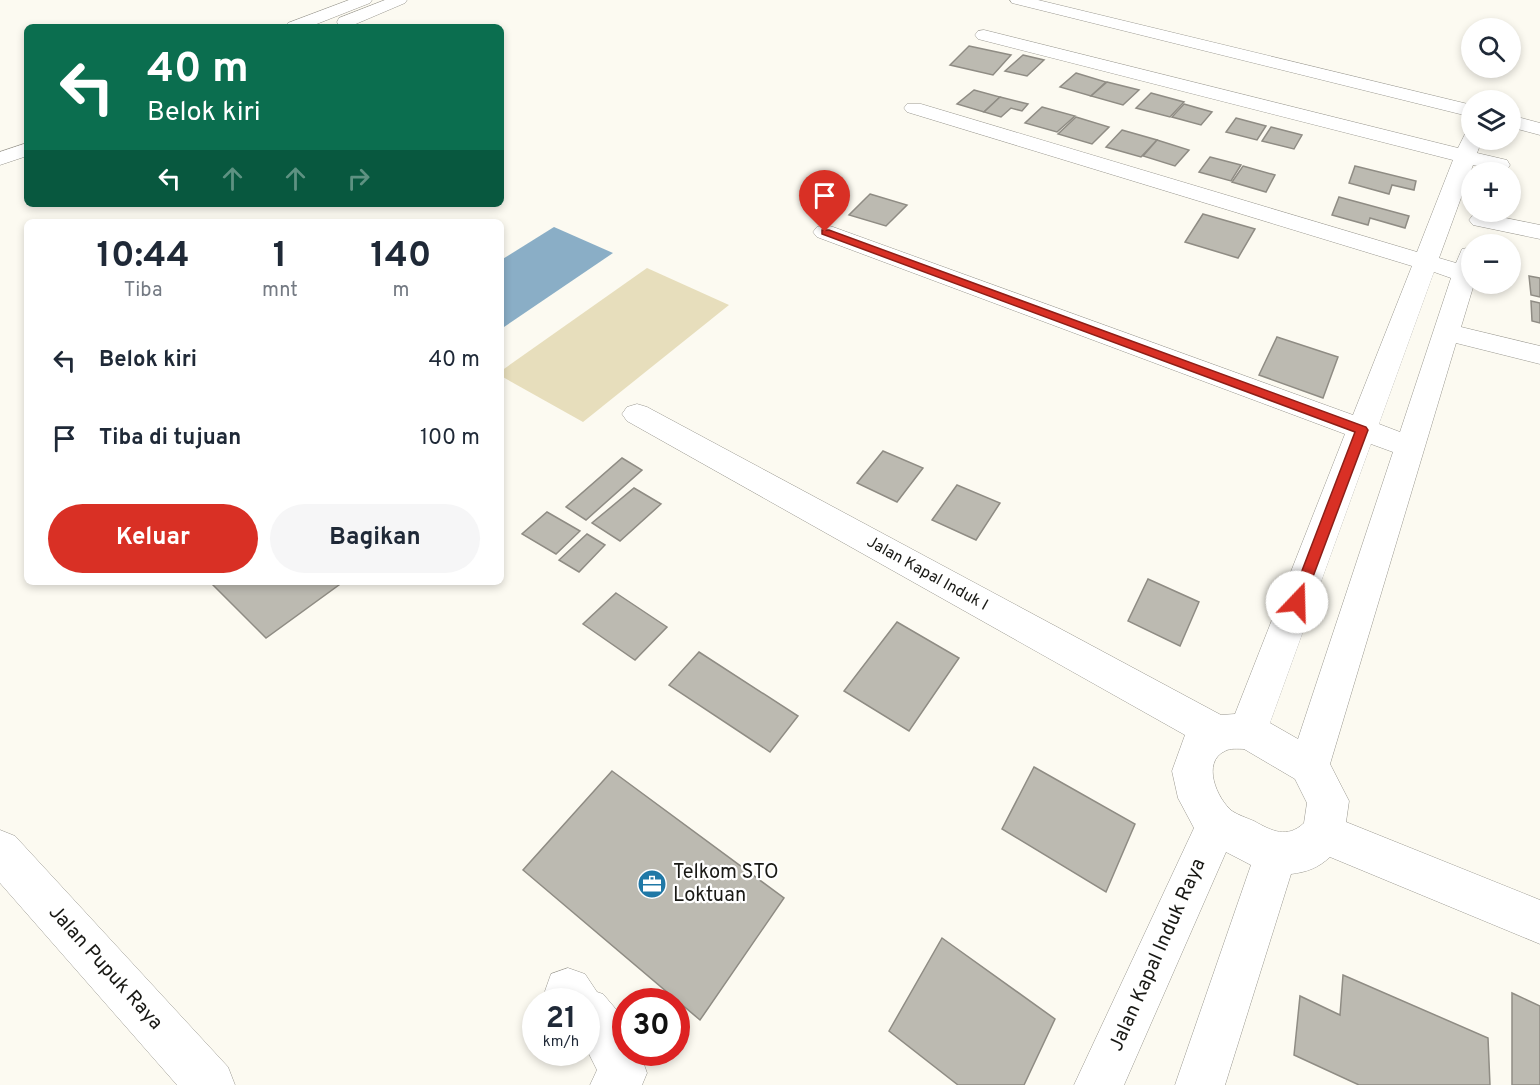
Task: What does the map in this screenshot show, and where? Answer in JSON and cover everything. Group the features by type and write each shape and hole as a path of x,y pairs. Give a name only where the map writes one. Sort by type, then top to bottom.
{"street":[{"path":"302,24 364,0"},
{"path":"339,24 399,0"},
{"path":"1018,0 1461,95"},
{"path":"1070,0 1461,108"},
{"path":"984,35 1461,145"},
{"path":"914,108 1425,262 1461,258"},
{"path":"1521,126 1540,113"},
{"path":"1521,133 1540,129"},
{"path":"0,140 24,131"},
{"path":"0,159 24,150"},
{"path":"1233,732 1309,766 1328,801 1324,834 1305,851 1276,855 1217,825 1198,798 1192,771 1199,748 1233,732 1362,430 1467,150"},
{"path":"1504,222 1540,232"},
{"path":"825,232 1410,447"},
{"path":"1309,766 1461,285"},
{"path":"1446,332 1540,355"},
{"name":"Jalan Kapal Induk I","path":"637,414 1233,732"},
{"name":"Jalan Kapal Induk Raya","path":"1099,1085 1217,825"},
{"path":"1324,834 1540,922"},
{"name":"Jalan Pupuk Raya","path":"0,851 210,1085"},
{"path":"1200,1085 1276,855"},
{"path":"600,1025 618,1052 622,1073 615,1085"}],"shaded area":[{"path":"647,268 729,305 583,422 504,378 504,369"}],"water":[{"path":"554,227 613,253 504,327 504,258"}],"building":[{"path":"969,46 1011,55 993,75 950,65"},
{"path":"1023,55 1044,60 1027,76 1005,71"},
{"path":"1076,73 1106,82 1091,96 1060,87"},
{"path":"1107,82 1139,90 1123,105 1091,96"},
{"path":"974,90 1000,97 984,112 957,104"},
{"path":"1151,93 1184,102 1170,117 1136,108"},
{"path":"1000,97 1028,104 1022,111 1011,108 1001,117 984,112"},
{"path":"1184,104 1212,112 1201,125 1172,117"},
{"path":"1042,107 1075,116 1057,132 1025,123"},
{"path":"1076,117 1109,127 1092,144 1058,134"},
{"path":"1236,118 1266,126 1257,140 1226,132"},
{"path":"1271,127 1302,135 1294,149 1262,141"},
{"path":"1122,130 1157,140 1141,157 1106,147"},
{"path":"1157,140 1189,150 1175,166 1143,156"},
{"path":"1210,157 1241,165 1231,181 1199,172"},
{"path":"1243,166 1275,175 1266,192 1232,182"},
{"path":"1355,166 1416,181 1414,190 1392,185 1389,194 1349,183"},
{"path":"870,194 907,205 886,226 849,215"},
{"path":"1339,197 1409,216 1405,228 1370,218 1368,225 1332,215"},
{"path":"1203,214 1255,229 1238,258 1185,242"},
{"path":"1529,276 1540,278 1540,297 1531,295"},
{"path":"1531,301 1540,303 1540,323 1532,321"},
{"path":"1277,337 1338,357 1323,398 1259,375"},
{"path":"883,451 923,468 897,502 857,483"},
{"path":"622,458 642,470 586,520 566,507"},
{"path":"957,485 1000,503 976,540 932,520"},
{"path":"634,488 661,504 620,541 592,523"},
{"path":"547,512 580,531 556,554 522,534"},
{"path":"587,534 605,545 579,572 559,560"},
{"path":"1148,579 1199,602 1180,646 1128,621"},
{"path":"213,585 339,585 266,638"},
{"path":"616,593 667,627 635,660 583,624"},
{"path":"897,622 959,658 909,731 844,691"},
{"path":"699,652 798,716 770,752 669,685"},
{"path":"1034,767 1135,824 1106,892 1002,829"},
{"name":"Telkom STO Loktuan","path":"612,771 784,898 700,1020 690,1012 690,988 662,988 523,870"},
{"path":"942,938 1055,1019 1024,1085 958,1085 889,1031"},
{"path":"1343,975 1488,1038 1490,1085 1359,1085 1294,1055 1300,996 1340,1015"},
{"path":"1512,993 1540,1006 1540,1085 1512,1085"}],"place":[{"name":"Telkom STO Loktuan","path":"652,884"}],"route":[{"path":"825,232 1362,430 1297,602"}]}
